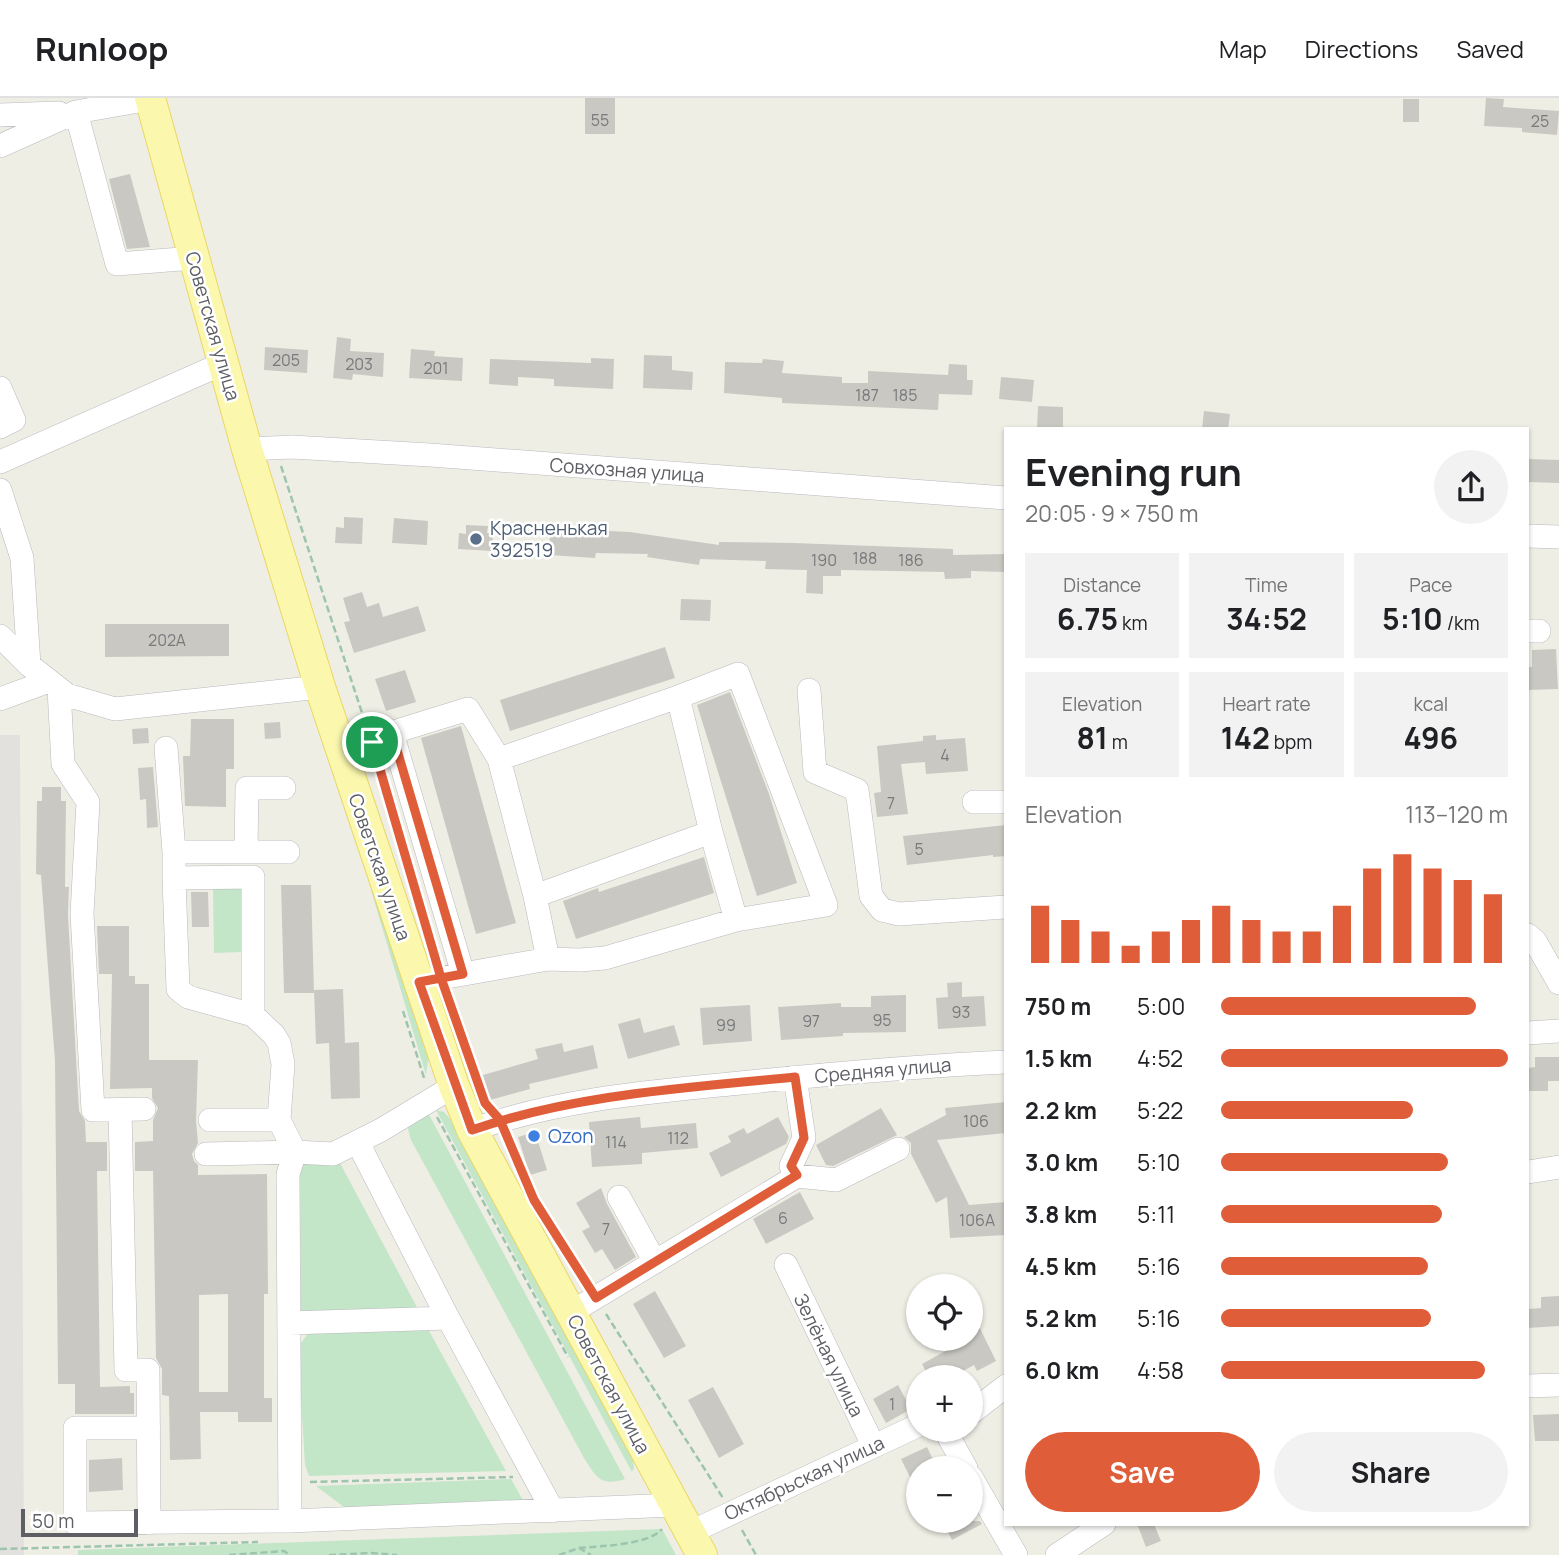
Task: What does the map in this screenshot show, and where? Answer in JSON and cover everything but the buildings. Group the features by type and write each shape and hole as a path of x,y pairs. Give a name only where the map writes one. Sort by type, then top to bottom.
{"main road":[{"name":"Советская улица","path":"150,99 224,363 261,448 320,687 454,1086 472,1130 682,1530"}],"street":[{"path":"0,115 76,112 150,99"},
{"path":"0,146 76,112"},
{"path":"76,112 117,264 194,258"},
{"path":"0,462 224,363"},
{"path":"0,388 15,420 0,427"},
{"name":"Совхозная улица","path":"261,448 430,455 1004,498"},
{"path":"0,491 22,558 29,665"},
{"path":"1529,536 1559,537"},
{"path":"0,636 29,665 67,695 115,709 320,687"},
{"path":"419,982 548,959 605,958 736,920 826,905 737,674 499,759"},
{"path":"0,699 54,685"},
{"path":"54,685 63,764 88,802 82,914 93,1110 144,1109"},
{"path":"809,690 815,772 857,790 870,896 882,910 899,914 1004,907"},
{"path":"678,697 736,920"},
{"path":"342,753 468,709 499,759 548,959"},
{"path":"382,737 463,974"},
{"path":"166,748 174,852 178,989 188,997 253,1015 274,1035 283,1055 279,1120 295,1152 288,1174 288,1531"},
{"path":"246,852 247,788 284,788"},
{"path":"974,802 1004,802"},
{"path":"534,896 711,831"},
{"path":"174,852 288,852"},
{"path":"174,878 253,877 253,1015"},
{"path":"1529,936 1535,941 1559,983"},
{"path":"1529,1033 1559,1031"},
{"name":"Средняя улица","path":"472,1130 500,1120 615,1095 910,1066 1004,1062"},
{"path":"795,1077 804,1138 791,1166 797,1175"},
{"path":"206,1154 333,1154 358,1143 454,1086"},
{"path":"120,1110 126,1370 148,1370 149,1523"},
{"path":"209,1120 279,1120"},
{"path":"358,1143 448,1318 553,1511"},
{"path":"570,1313 797,1175 836,1180 898,1149"},
{"path":"1529,1172 1559,1167"},
{"path":"619,1197 655,1262"},
{"name":"Зелёная улица","path":"786,1265 873,1445"},
{"path":"289,1323 448,1318"},
{"path":"1529,1386 1559,1385"},
{"path":"983,1403 1004,1387"},
{"path":"149,1428 75,1428 75,1523 149,1523 288,1531 553,1511 682,1530"},
{"name":"Октябрьская улица","path":"682,1530 732,1512 906,1430"},
{"path":"983,1498 1016,1555"},
{"path":"1058,1555 1101,1526"}],"path":[{"path":"261,448 382,737 425,926"},
{"path":"500,1120 524,1178"},
{"path":"554,1233 732,1512 756,1555"},
{"path":"290,1483 534,1477"},
{"path":"559,1555 579,1548 643,1540 682,1530"},
{"path":"286,1552 288,1531"},
{"path":"579,1548 591,1555"},
{"path":"229,1555 286,1552 290,1555"},
{"path":"329,1555 397,1555"}],"shaded area":[{"path":"0,735 20,735 24,1555 0,1555"}],"green space":[{"path":"213,888 241,888 243,952 214,953"},
{"path":"375,889 429,1053 426,1075 371,890"},
{"path":"436,1110 444,1112 450,1119 632,1456 632,1472"},
{"path":"427,1111 625,1479 610,1482 600,1479 584,1458 411,1140 408,1129 411,1120"},
{"path":"340,1163 419,1311 301,1313 300,1164"},
{"path":"428,1329 506,1471 309,1476 305,1465 298,1347 309,1332"},
{"path":"511,1479 525,1504 356,1511 344,1507 316,1486"},
{"path":"662,1529 676,1555 78,1555 78,1550"}],"place":[{"name":"Красненькая 392519","path":"476,539"},
{"name":"Ozon","path":"534,1136"}],"route":[{"path":"372,742 392,733 463,974 441,978 485,1103 500,1120 534,1200 596,1298 797,1175 791,1166 804,1138 795,1077 615,1095 500,1120 472,1130 454,1086 419,982 441,978 372,742"}]}
